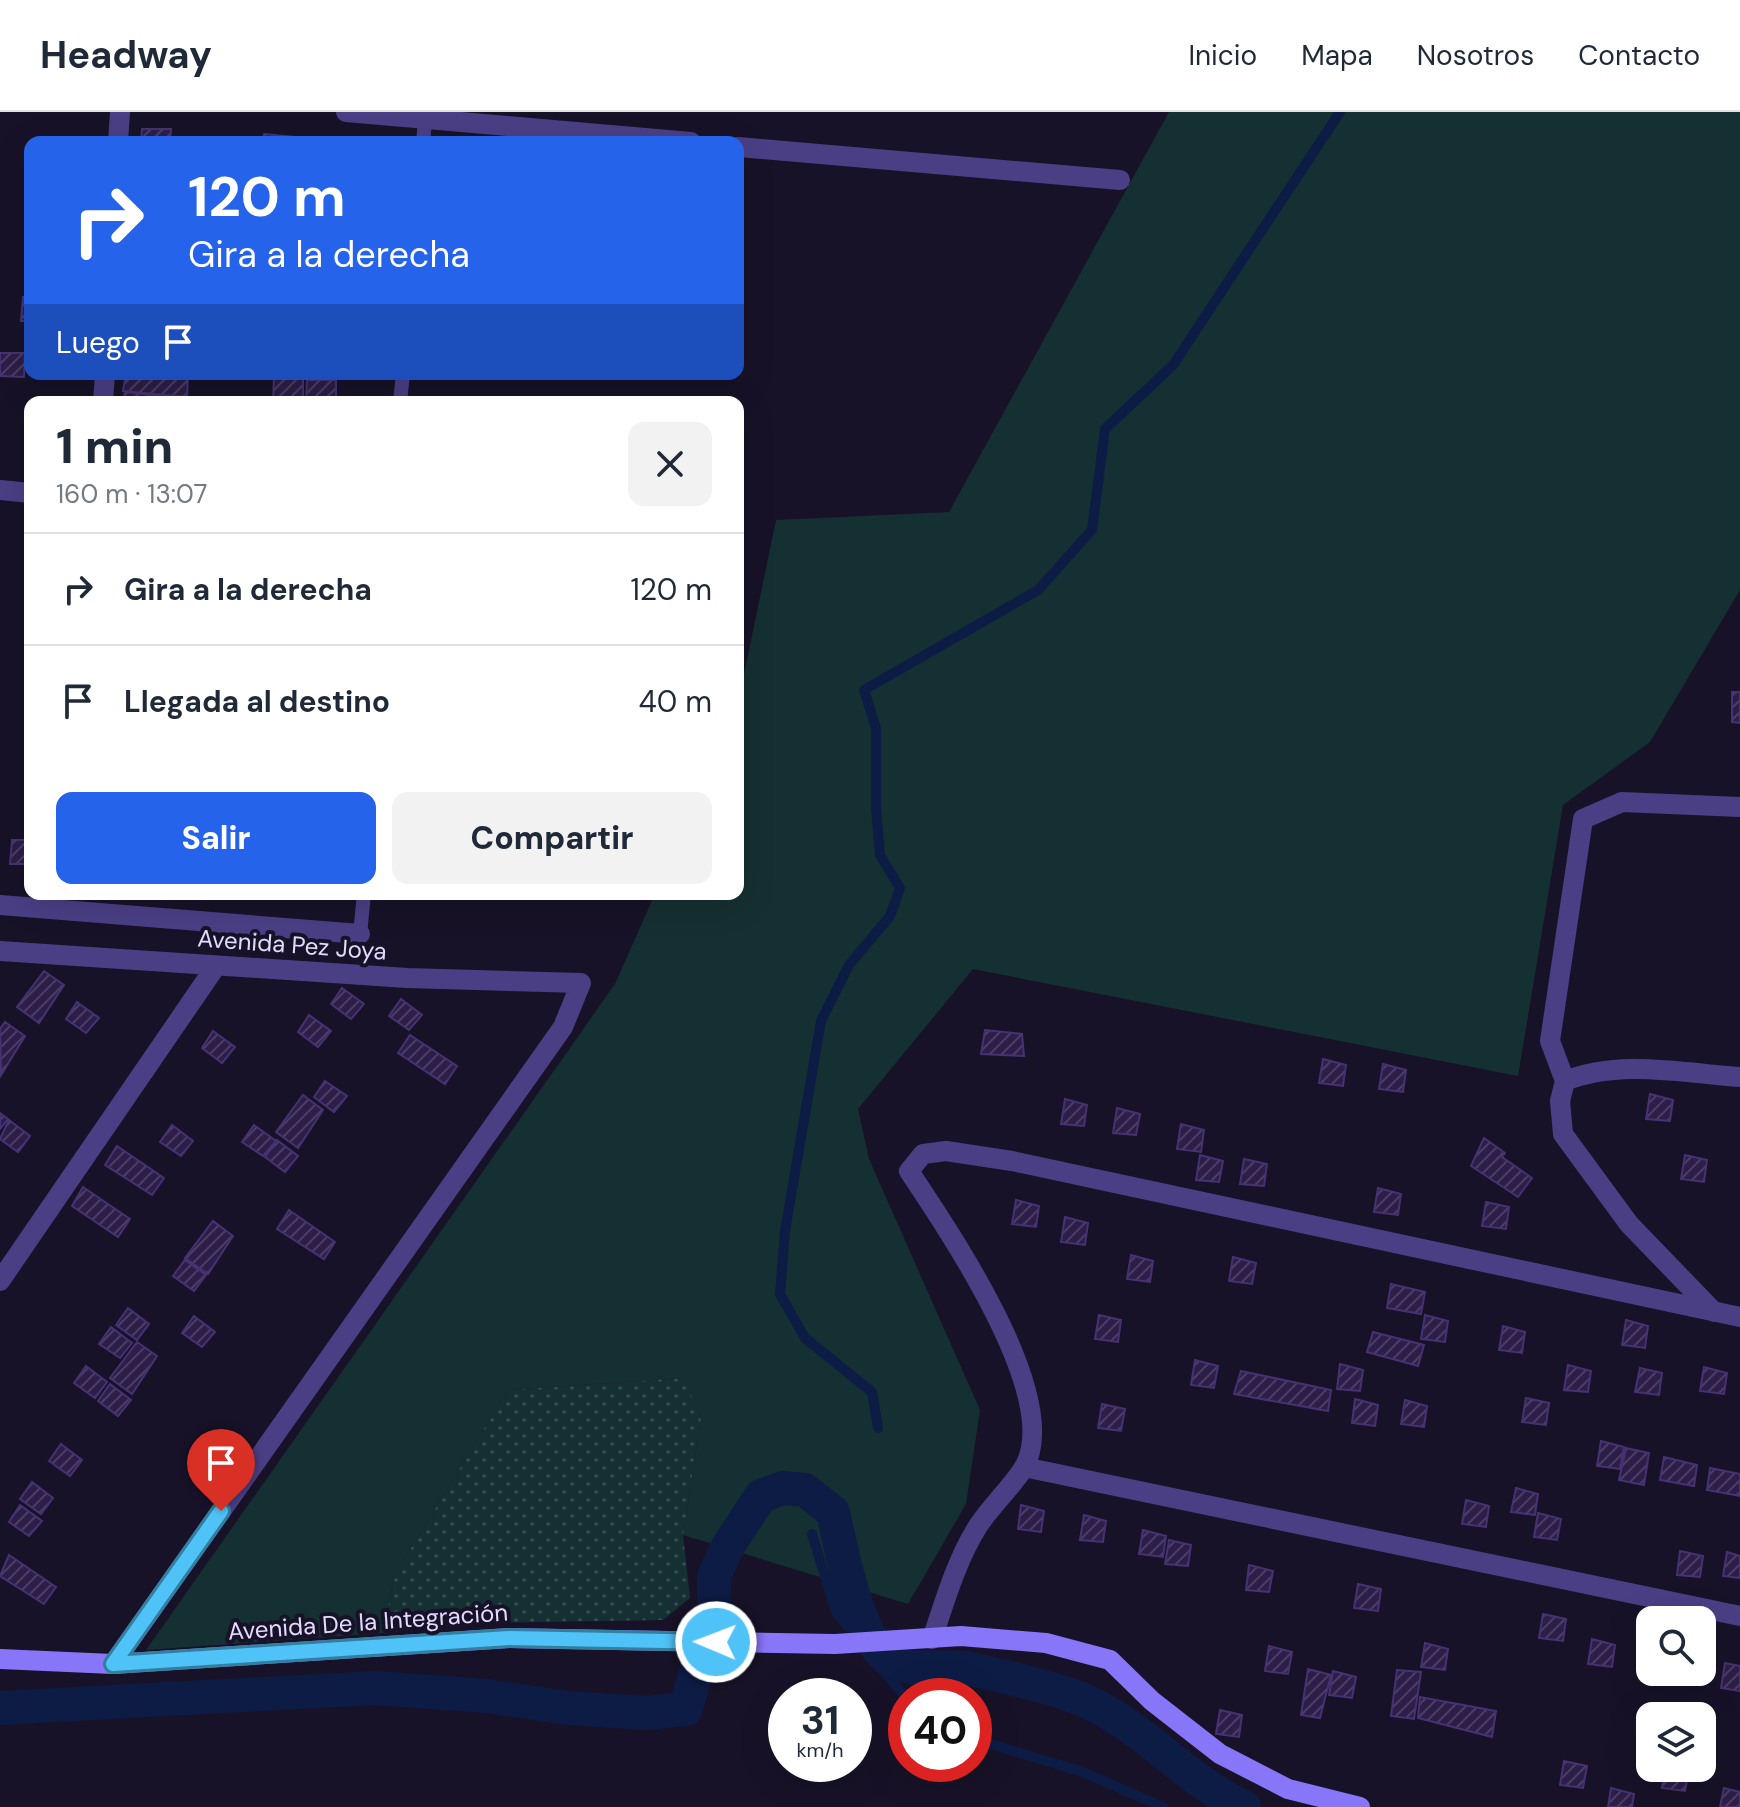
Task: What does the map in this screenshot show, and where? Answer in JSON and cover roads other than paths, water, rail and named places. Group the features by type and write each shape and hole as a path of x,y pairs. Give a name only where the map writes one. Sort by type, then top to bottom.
{"street":[{"path":"118,136 120,112"},
{"path":"346,112 426,116 630,136"},
{"path":"744,148 1120,180"},
{"path":"0,490 24,492"},
{"path":"1714,1312 1629,1224 1563,1134 1560,1101 1565,1081 1550,1041 1583,819 1622,802 1740,807"},
{"name":"Avenida Pez Joya","path":"0,905 64,903 360,934"},
{"name":"Avenida Pez Joya","path":"0,951 407,978 581,983 563,1027 113,1664"},
{"path":"0,1281 216,966"},
{"path":"1565,1081 1589,1071 1632,1069 1740,1077"},
{"path":"932,1639 959,1559 994,1501 1024,1467 1030,1444 1030,1401 1011,1348 969,1264 909,1171 923,1154 946,1151 1012,1161 1740,1317"},
{"path":"1024,1467 1740,1616"},
{"name":"Avenida De la Integración","path":"0,1659 113,1664 509,1638 835,1644 961,1636 1046,1643 1110,1660 1152,1701 1220,1754 1288,1789 1360,1807"}],"lane":[{"path":"424,136 426,116"},
{"path":"360,934 363,900"}],"waterway":[{"path":"878,1428 872,1392 805,1338 780,1294 785,1231 821,1021 849,965 890,916 900,888 880,855 876,808 876,728 864,690 1038,590 1092,530 1105,429 1173,365 1340,112"},
{"path":"714,1623 714,1576 728,1546 761,1496 783,1488 805,1490 833,1512 859,1611 876,1647 887,1658 905,1666 970,1669 1030,1683 1088,1702 1128,1725 1205,1784 1244,1807"},
{"path":"812,1534 836,1612 890,1678"},
{"path":"0,1708 375,1688 646,1713 686,1709 696,1670"},
{"path":"992,1744 1083,1772 1163,1807"}]}
